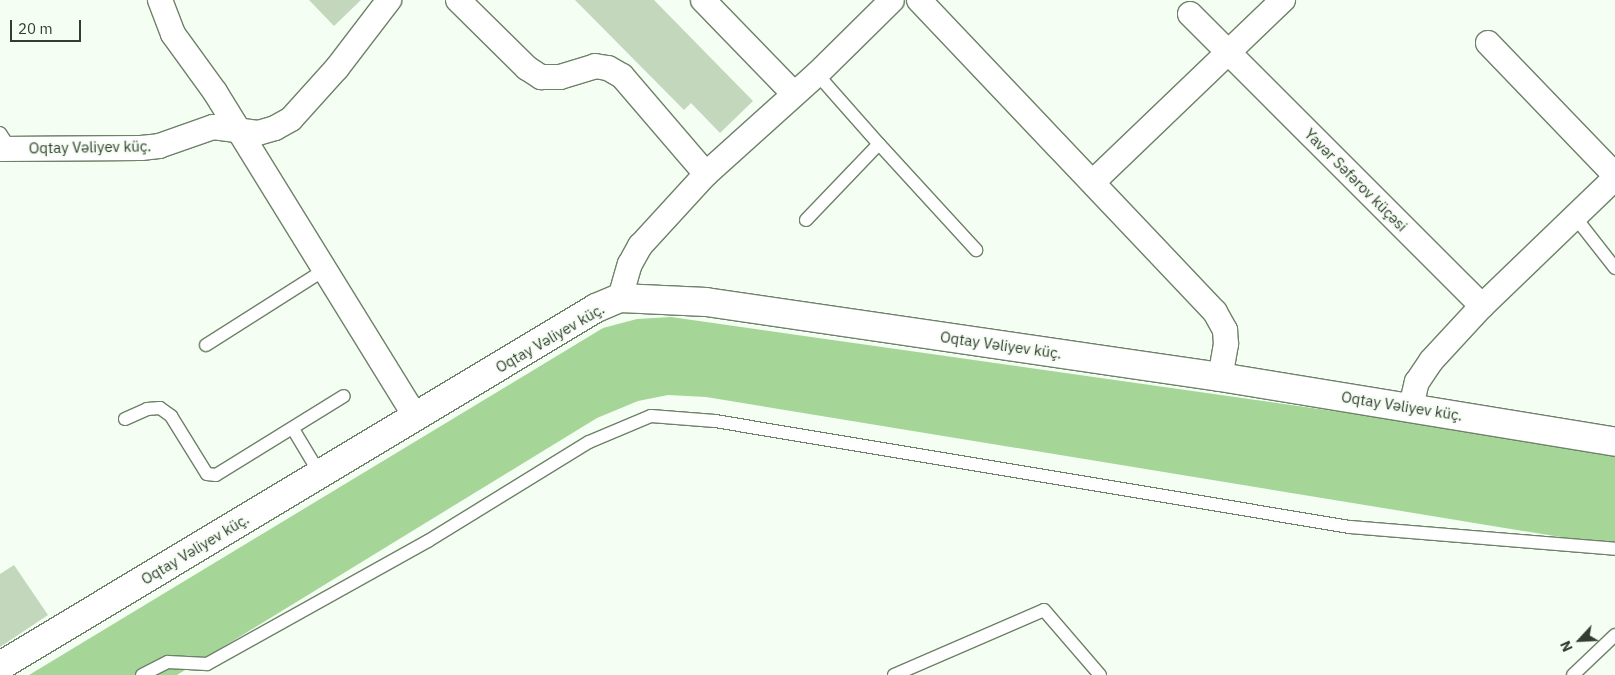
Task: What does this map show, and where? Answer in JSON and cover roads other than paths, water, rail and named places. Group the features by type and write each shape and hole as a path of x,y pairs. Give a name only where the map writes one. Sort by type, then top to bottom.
{"street":[{"path":"160,0 173,34 236,128 416,418"},
{"name":"Oqtay Vəliyev küç.","path":"3,143 142,148 213,127 236,128 258,133 291,119 337,68 389,0"},
{"path":"458,0 527,68 542,77 560,77 595,66 608,68 622,76 706,174"},
{"path":"703,0 794,94"},
{"path":"620,298 630,264 640,246 706,174 817,74 892,0"},
{"path":"919,0 1094,181 1215,312 1225,330 1226,344 1220,377"},
{"path":"1094,181 1229,55 1280,1"},
{"name":"Yavər Səfərov küçəsi","path":"1190,14 1482,306"},
{"path":"1411,406 1417,382 1431,361 1482,306 1615,176 1488,43"},
{"name":"Oqtay Vəliyev küç.","path":"0,666 416,418 596,308 620,298 706,302 1411,406 1615,442"}],"lane":[{"path":"817,74 976,250"},
{"path":"806,220 879,144"},
{"path":"1575,217 1615,268"},
{"path":"206,345 324,270"},
{"path":"125,419 147,409 160,408 171,416 207,474 216,475 344,396"},
{"path":"142,675 168,662 207,664 428,541 589,442 651,416 715,421 1350,527 1615,549"},
{"path":"293,429 320,474"},
{"path":"894,675 1044,610 1100,675"},
{"path":"1573,675 1615,635"}]}
